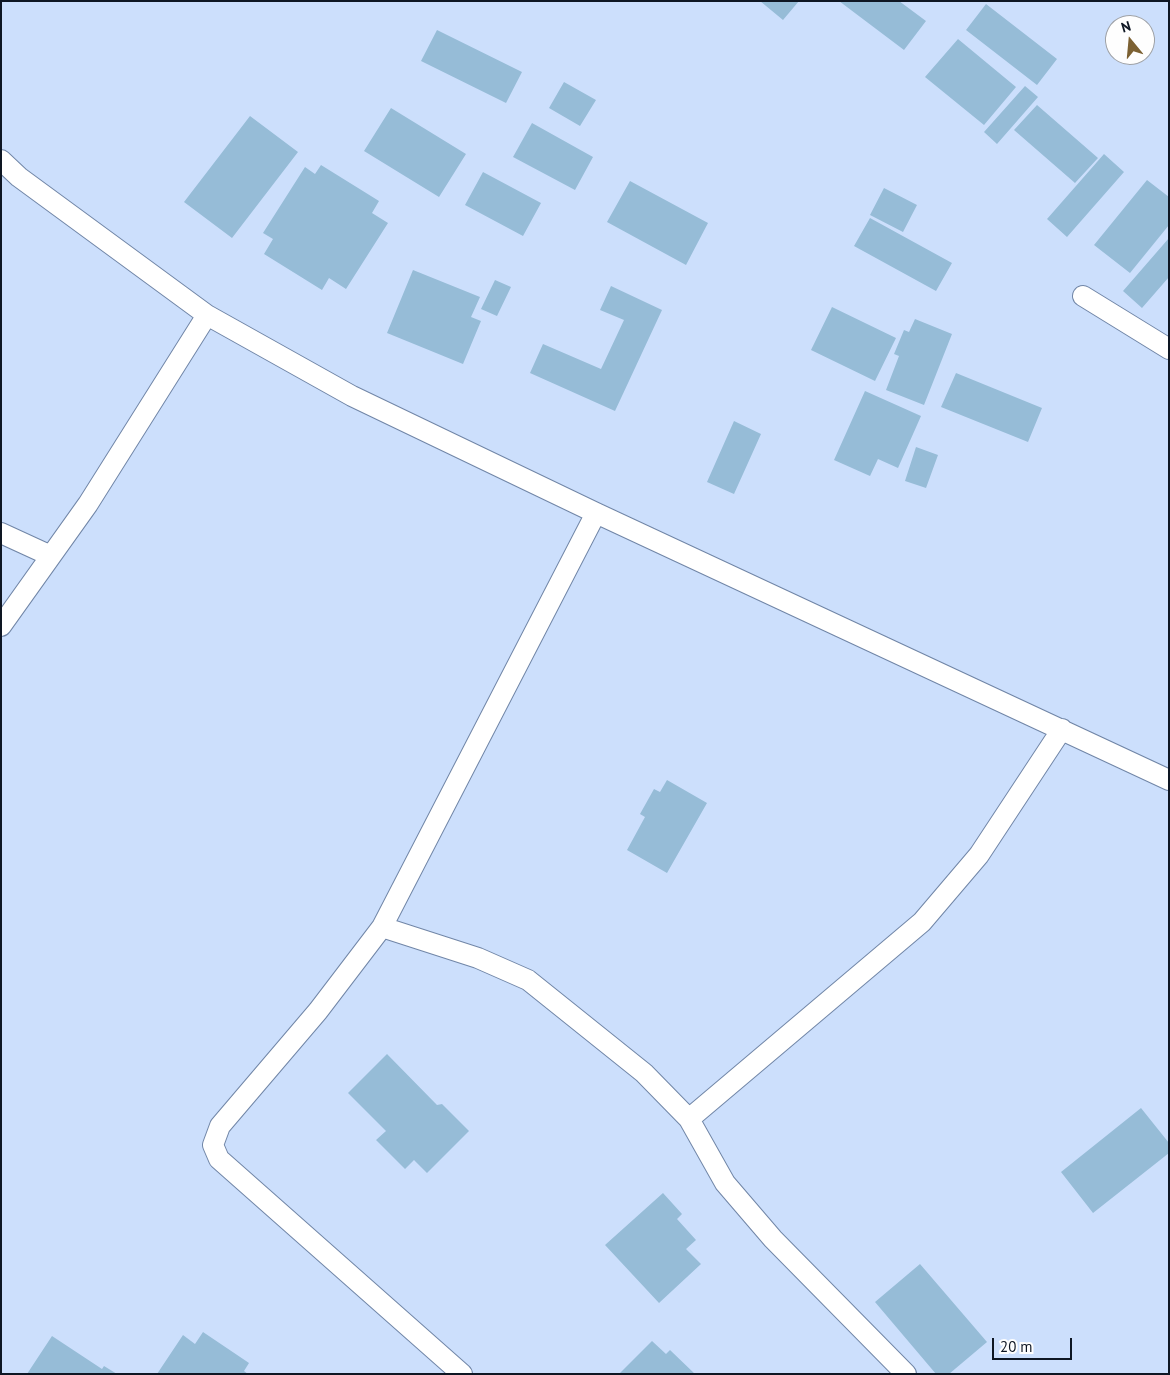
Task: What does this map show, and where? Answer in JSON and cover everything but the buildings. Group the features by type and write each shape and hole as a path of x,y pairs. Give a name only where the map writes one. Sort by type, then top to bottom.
{"street":[{"path":"1,160 19,177 207,315 352,396 596,513 1169,780"},
{"path":"1083,296 1169,349"},
{"path":"1,626 88,504 207,315"},
{"path":"462,1374 219,1159 213,1145 220,1126 318,1011 382,927 596,513"},
{"path":"1,533 51,556"},
{"path":"690,1119 922,922 979,855 1062,730"},
{"path":"382,927 478,958 528,980 644,1073 690,1119 725,1183 772,1239 906,1374"}]}
